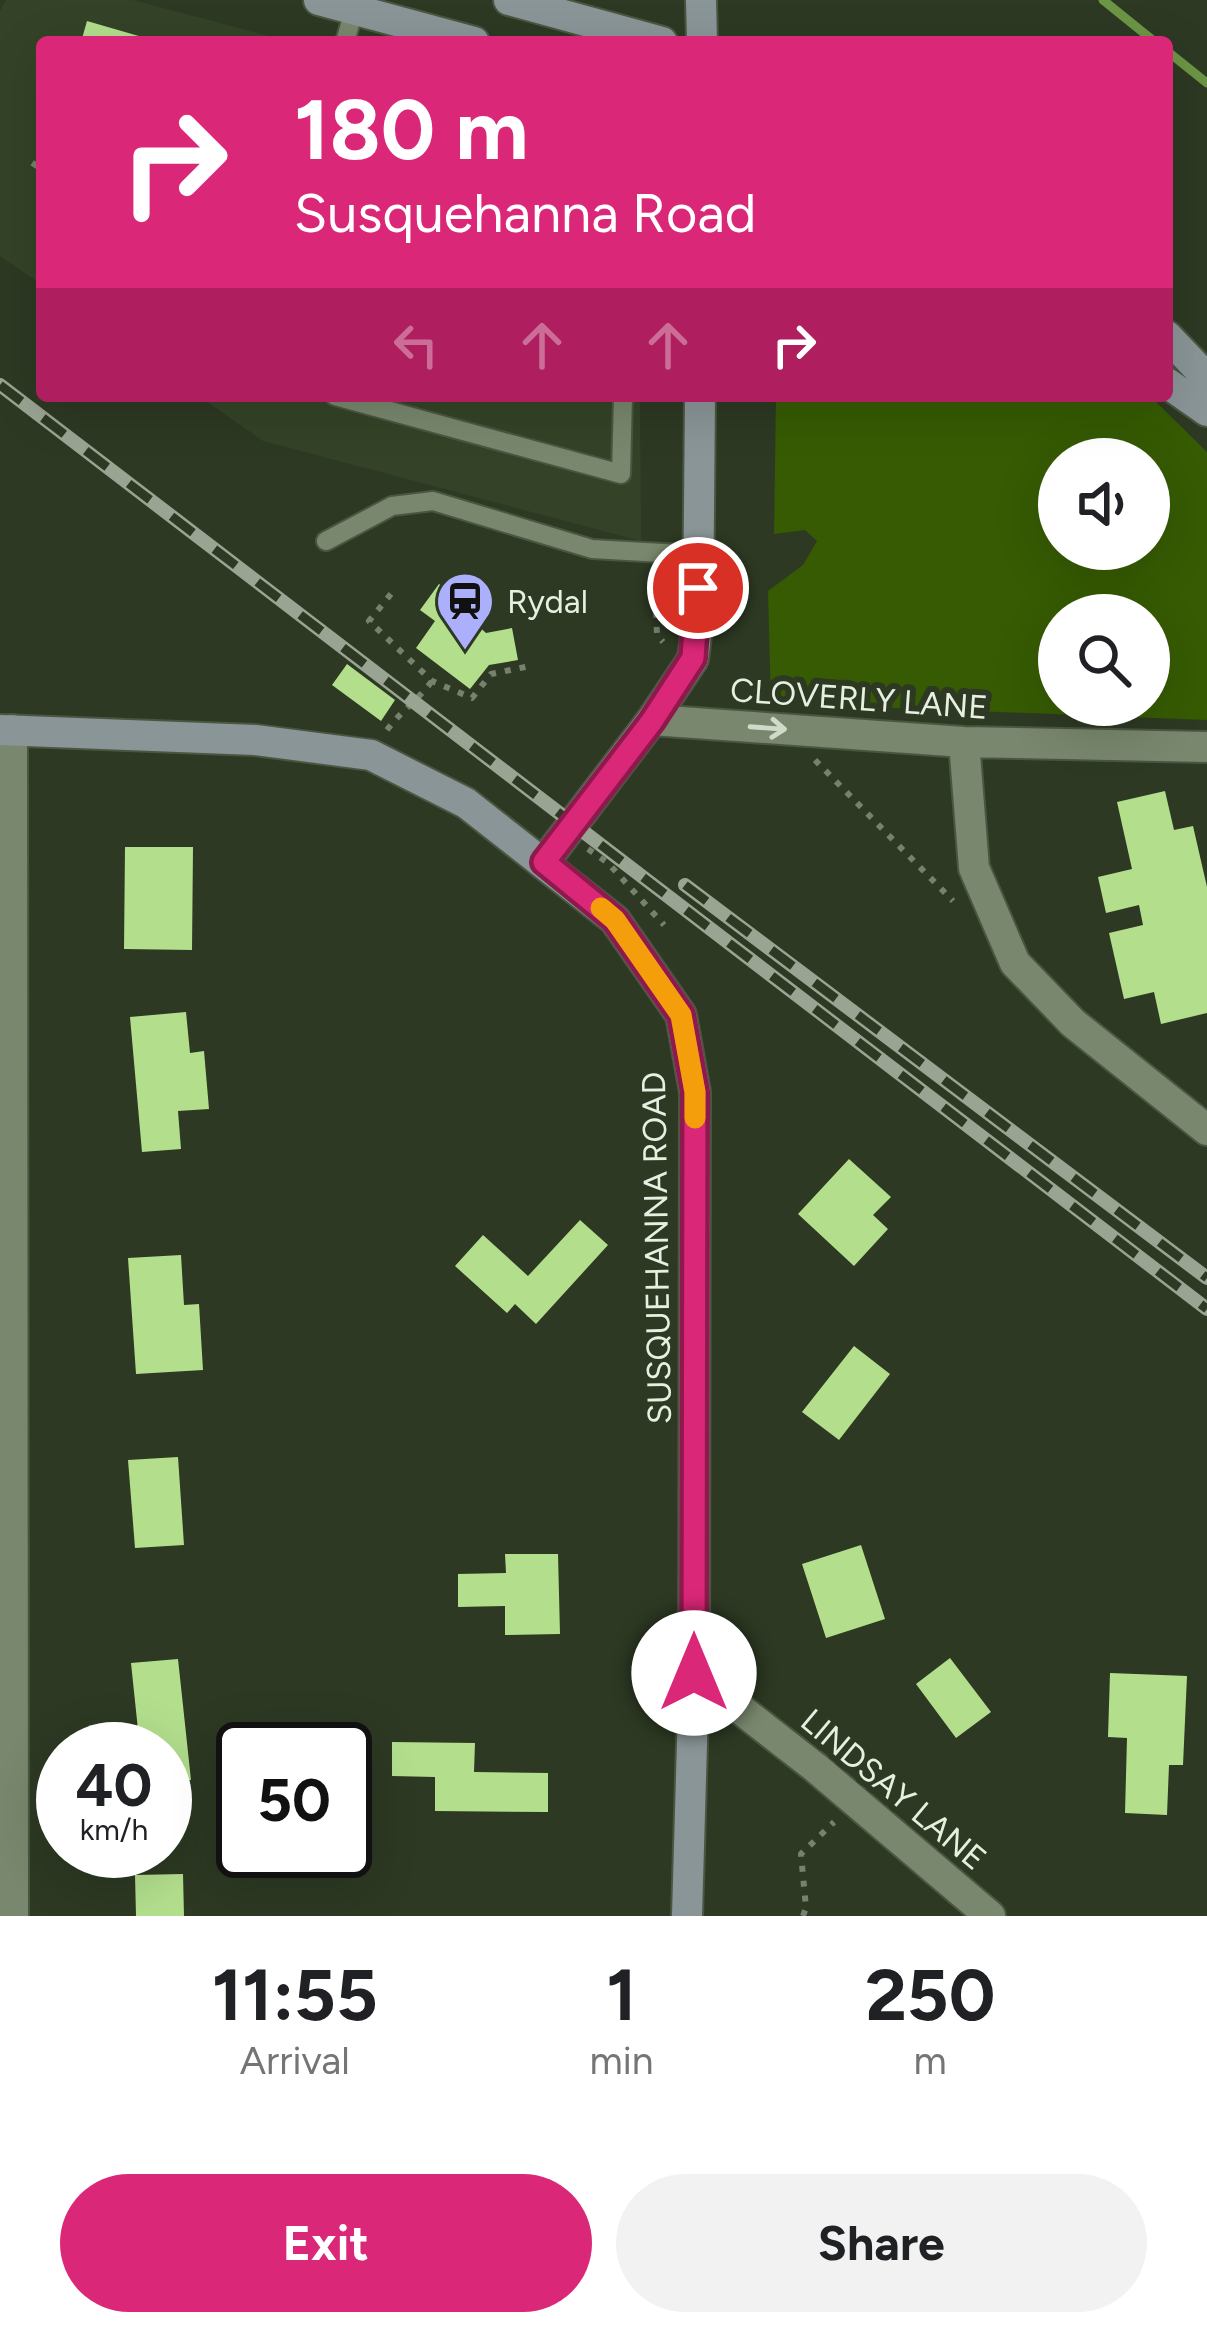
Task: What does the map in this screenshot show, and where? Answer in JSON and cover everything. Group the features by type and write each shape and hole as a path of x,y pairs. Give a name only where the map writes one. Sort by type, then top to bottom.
{"main road":[{"path":"319,0 452,36"},
{"path":"508,0 640,36"},
{"path":"700,0 702,36"},
{"path":"1173,342 1207,378"},
{"path":"1173,387 1207,411"},
{"path":"544,862 652,721 693,658 698,621 700,402"},
{"name":"SUSQUEHANNA ROAD","path":"6,730 255,740 371,755 466,803 615,920 681,1015 695,1092 694,1673 687,1916"}],"street":[{"name":"CLOVERLY LANE","path":"652,721 964,742 1207,747"},
{"path":"6,730 13,1916"},
{"path":"964,742 974,868 1015,963 1073,1024 1207,1130"},
{"name":"LINDSAY LANE","path":"694,1673 816,1768 990,1916"}],"lane":[{"path":"347,36 354,10"},
{"path":"357,402 621,474 623,402"},
{"path":"326,541 392,506 433,501 592,549 698,555"}],"path":[{"path":"33,167 36,163"},
{"path":"655,582 657,635 663,643"},
{"path":"391,594 369,620 432,681 472,698 491,674 530,666"},
{"path":"384,734 399,714 411,710 432,681"},
{"path":"808,754 958,909"},
{"path":"585,847 608,863 664,925"},
{"path":"802,1916 806,1908 800,1854 834,1822"}],"shaded area":[{"path":"6,0 133,0 269,36 36,36 36,281 0,256 0,11"},
{"path":"208,402 640,402 641,541 263,441"}],"green space":[{"path":"776,402 1156,402 1207,452 1207,720 1170,719 1170,594 1038,594 1038,713 771,703 768,591 803,565 817,541 805,530 774,534"}],"building":[{"path":"87,21 139,36 83,36"},
{"path":"439,584 480,614 474,622 486,633 512,628 518,660 489,665 470,689 416,648 435,621 420,610"},
{"path":"347,664 395,700 381,721 332,685"},
{"path":"1165,791 1174,830 1193,826 1207,887 1207,1013 1161,1024 1154,992 1124,999 1109,933 1143,925 1139,905 1106,913 1098,877 1132,869 1117,802"},
{"path":"125,847 193,847 192,950 124,949"},
{"path":"186,1012 190,1053 204,1051 209,1109 178,1111 181,1149 142,1152 130,1017"},
{"path":"849,1159 891,1197 873,1215 888,1229 854,1266 798,1214"},
{"path":"580,1220 608,1245 536,1324 515,1304 507,1313 455,1266 483,1235 528,1276"},
{"path":"181,1255 184,1305 199,1304 203,1370 136,1374 128,1258"},
{"path":"854,1346 890,1374 839,1440 802,1412"},
{"path":"178,1457 184,1545 135,1548 128,1460"},
{"path":"861,1545 885,1619 826,1638 802,1564"},
{"path":"505,1554 558,1554 560,1634 505,1635 505,1606 458,1607 458,1574 506,1573"},
{"path":"950,1658 991,1712 956,1738 916,1684"},
{"path":"178,1659 185,1722 137,1722 131,1663"},
{"path":"1110,1673 1187,1676 1183,1765 1169,1765 1167,1815 1125,1813 1127,1738 1108,1737"},
{"path":"392,1742 475,1743 474,1772 548,1773 548,1812 435,1811 435,1777 392,1776"},
{"path":"135,1878 183,1878 184,1916 136,1916"}],"waterway":[{"path":"1103,0 1148,36"},
{"path":"1173,56 1207,83"}],"railway":[{"path":"0,385 1207,1309"},
{"path":"685,885 1207,1278"}],"slow traffic":[{"path":"601,908 615,920 681,1015 695,1118"}],"place":[{"name":"Rydal","path":"465,652"}],"route":[{"path":"694,1673 695,1092 688,1050 681,1015 615,920 544,862 652,721 693,658 698,588"}]}
